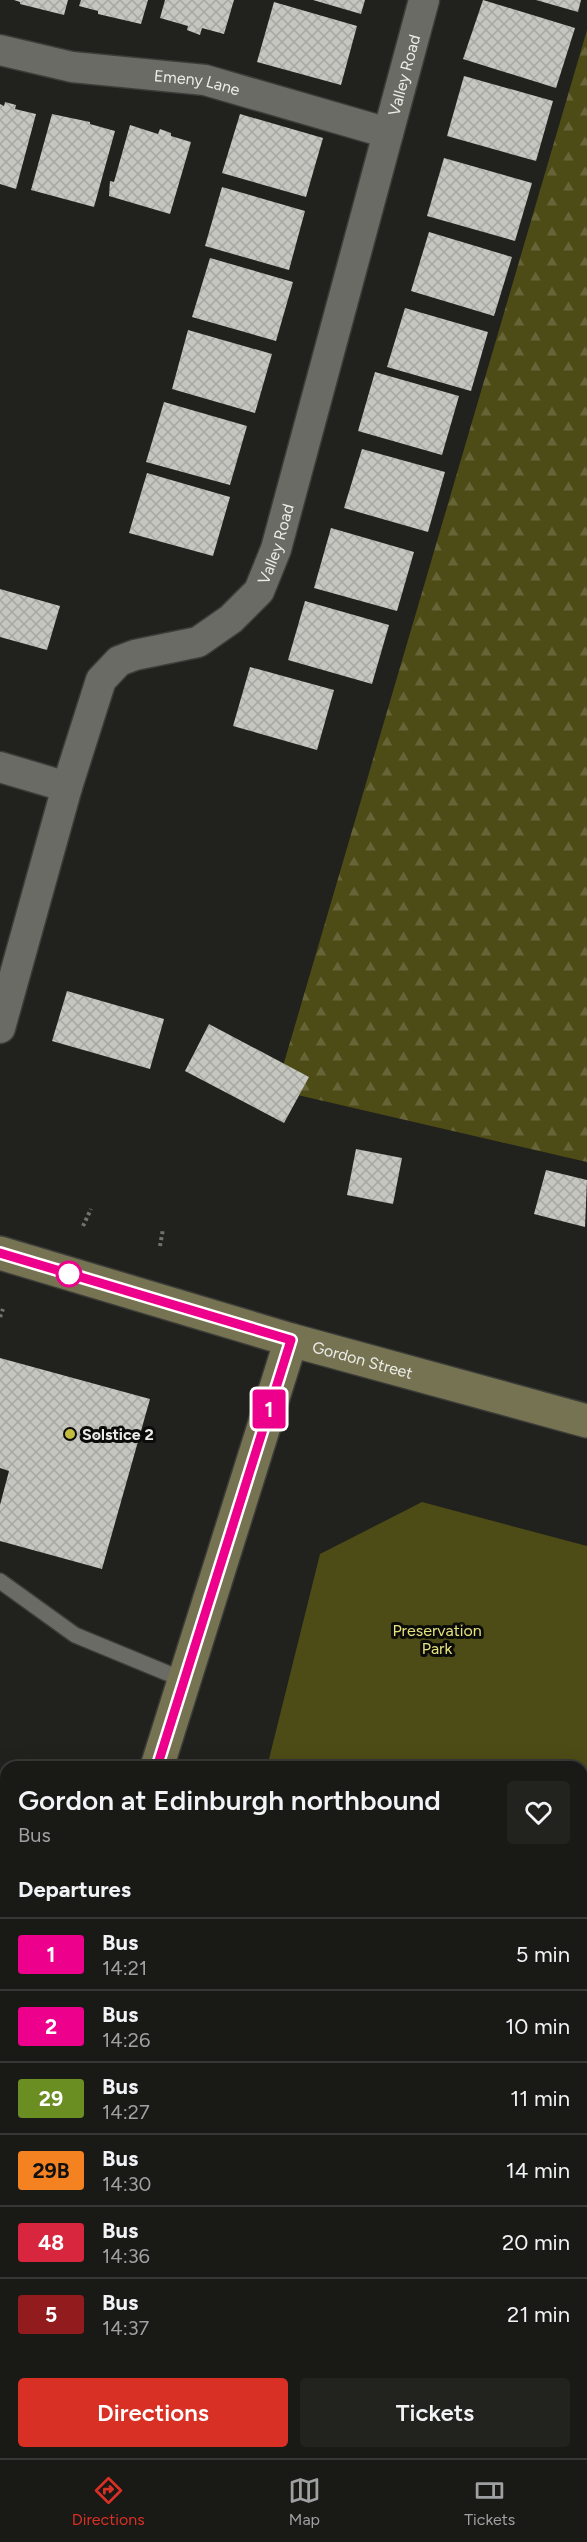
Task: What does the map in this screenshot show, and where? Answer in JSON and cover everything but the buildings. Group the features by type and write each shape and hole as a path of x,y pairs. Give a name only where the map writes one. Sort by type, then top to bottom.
{"main road":[{"name":"Gordon Street","path":"0,1253 291,1340 587,1421"},
{"path":"159,1761 291,1340"}],"street":[{"name":"Valley Road","path":"0,1028 67,787 101,680 119,661 135,655 198,642 231,619 259,591 276,549 424,0"},
{"name":"Emeny Lane","path":"0,50 72,67 206,80 388,133"},
{"path":"0,767 67,787"}],"lane":[{"path":"0,1581 75,1635 184,1680"}],"path":[{"path":"83,1226 91,1209"},
{"path":"160,1246 163,1229"},
{"path":"0,1317 3,1309"}],"green space":[{"path":"587,30 587,1162 276,1090"},
{"name":"Preservation Park","path":"422,1502 587,1546 587,1761 268,1761 320,1554"}],"bus line":[{"name":"1","path":"0,1253 291,1340 159,1761"}],"place":[{"name":"Solstice 2","path":"70,1434"}]}
